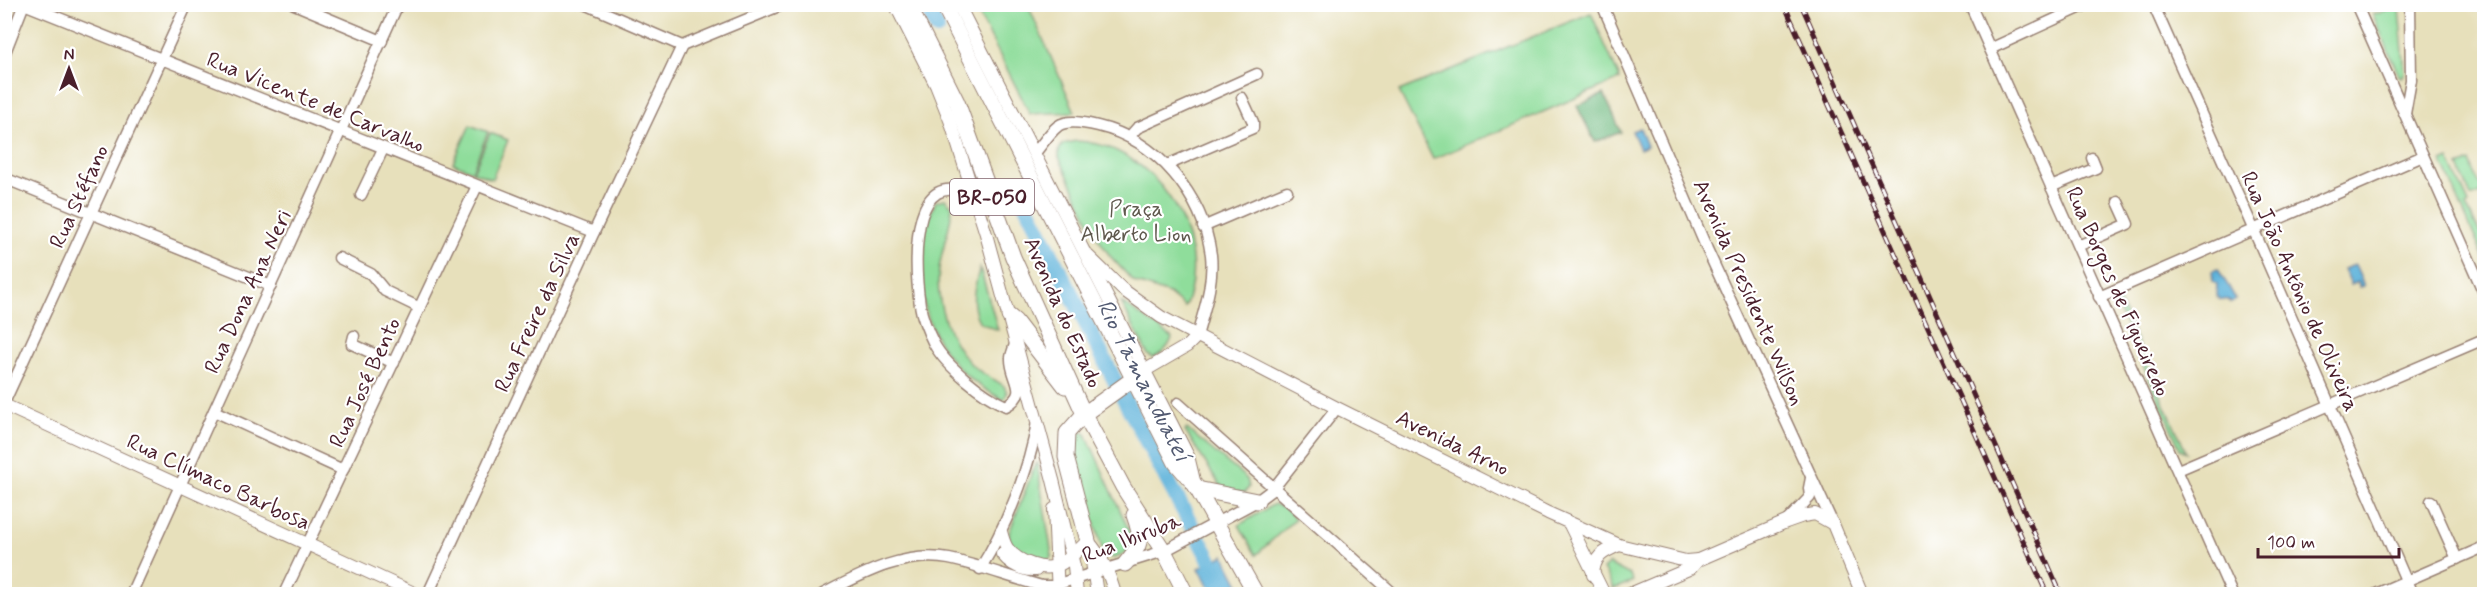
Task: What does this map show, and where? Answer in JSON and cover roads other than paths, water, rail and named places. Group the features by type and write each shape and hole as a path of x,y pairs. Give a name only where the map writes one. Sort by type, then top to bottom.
{"highway":[{"name":"Avenida do Estado","path":"908,4 957,102 1013,257 1084,414 1123,487 1167,549 1186,594"},
{"name":"Avenida do Estado","path":"943,4 1138,375 1176,463 1196,487 1214,525 1256,594"},
{"path":"1009,316 1064,385 1074,391"},
{"path":"1088,542 1066,457 1065,442 1070,429 1084,414 1138,375"},
{"path":"1123,487 1140,533 1138,549 1125,564"},
{"path":"1196,487 1257,501"}],"main road":[{"name":"Avenida do Estado","path":"895,4 954,130 1009,316"},
{"name":"Avenida do Estado","path":"958,4 1084,253 1138,375"},
{"path":"1084,253 1138,302 1197,336 1187,346 1138,375"},
{"path":"1009,316 1053,480 1071,555 1077,594"},
{"name":"Avenida Arno","path":"1197,336 1569,523 1619,545 1686,561 1698,560"},
{"name":"Rua Clímaco Barbosa","path":"4,404 416,594"},
{"path":"1053,480 1059,565 1058,590"},
{"path":"1630,594 1691,568 1698,560 1803,516 1815,514 1833,524"},
{"path":"1569,523 1604,594"},
{"name":"Avenida Presidente Wilson","path":"1833,524 1863,594"},
{"path":"999,537 1002,555 1017,567 1035,570 1044,566 1059,565 1088,542"},
{"path":"1088,542 1101,555 1115,594"},
{"path":"1088,542 1097,594"},
{"path":"1593,575 1594,565 1599,555 1619,545"}],"street":[{"path":"4,55 24,4"},
{"name":"Rua Vicente de Carvalho","path":"24,4 594,232"},
{"name":"Rua Stéfano","path":"4,404 187,4"},
{"path":"294,4 382,41"},
{"name":"Rua Dona Ana Neri","path":"131,594 398,4"},
{"path":"585,4 682,46 784,4"},
{"name":"Avenida Presidente Wilson","path":"1602,4 1707,249 1833,524"},
{"name":"Rua Borges de Figueiredo","path":"1970,4 2232,594"},
{"path":"1990,49 2088,4"},
{"name":"Rua João Antônio de Oliveira","path":"2153,4 2254,229 2412,594"},
{"path":"2372,4 2357,6 2484,293"},
{"path":"2405,115 2411,80 2410,4"},
{"name":"Rua Freire da Silva","path":"428,594 682,46"},
{"path":"1129,137 1137,128 1257,74"},
{"path":"1167,165 1253,128 1253,122 1242,98"},
{"path":"1034,154 1058,126 1069,122 1112,129 1151,150 1167,165 1190,197 1203,227 1211,256 1211,283 1197,336"},
{"path":"361,195 383,149"},
{"path":"2099,297 2423,156"},
{"path":"2051,187 2096,168 2092,158"},
{"path":"4,178 271,286"},
{"name":"Rua José Bento","path":"284,594 477,186"},
{"path":"977,204 951,190 939,192 925,206 916,243 920,306 934,344 946,362 995,402 1006,406 1017,399 1019,390 1011,359 1015,344"},
{"path":"1203,227 1287,191"},
{"path":"2078,246 2128,224 2118,202"},
{"path":"339,258 371,274 382,290 420,308"},
{"path":"354,336 352,344 394,363"},
{"path":"2178,470 2484,339"},
{"path":"1178,403 1394,594"},
{"name":"Rua Ibiruba","path":"1058,590 1075,580 1167,549 1257,501 1273,489 1337,408"},
{"path":"214,411 343,470"},
{"path":"980,568 999,537 1030,455 1037,422"},
{"path":"1786,522 1793,512 1807,502 1810,496 1811,478"},
{"path":"2431,501 2457,559"},
{"path":"2376,594 2484,547"},
{"path":"823,594 846,582 901,560 925,558 948,558 1058,590"},
{"path":"846,582 847,594"}],"water":[{"path":"1640,128 1647,146 1640,149 1632,131"},
{"path":"2355,265 2364,286 2360,287 2358,282 2351,285 2344,269"},
{"path":"2218,269 2236,300 2231,303 2229,300 2216,296 2217,284 2213,281 2212,271"},
{"path":"1224,555 1244,594 1213,594 1199,568"}],"waterway":[{"name":"Rio Tamanduateí","path":"925,4 937,28"},
{"name":"Rio Tamanduateí","path":"1018,188 1120,391 1228,594"}],"railway":[{"path":"1784,4 2047,594"},
{"path":"1801,4 2061,594"}],"park label":[{"name":"Praça Alberto Lion","path":"1136,220"}]}
